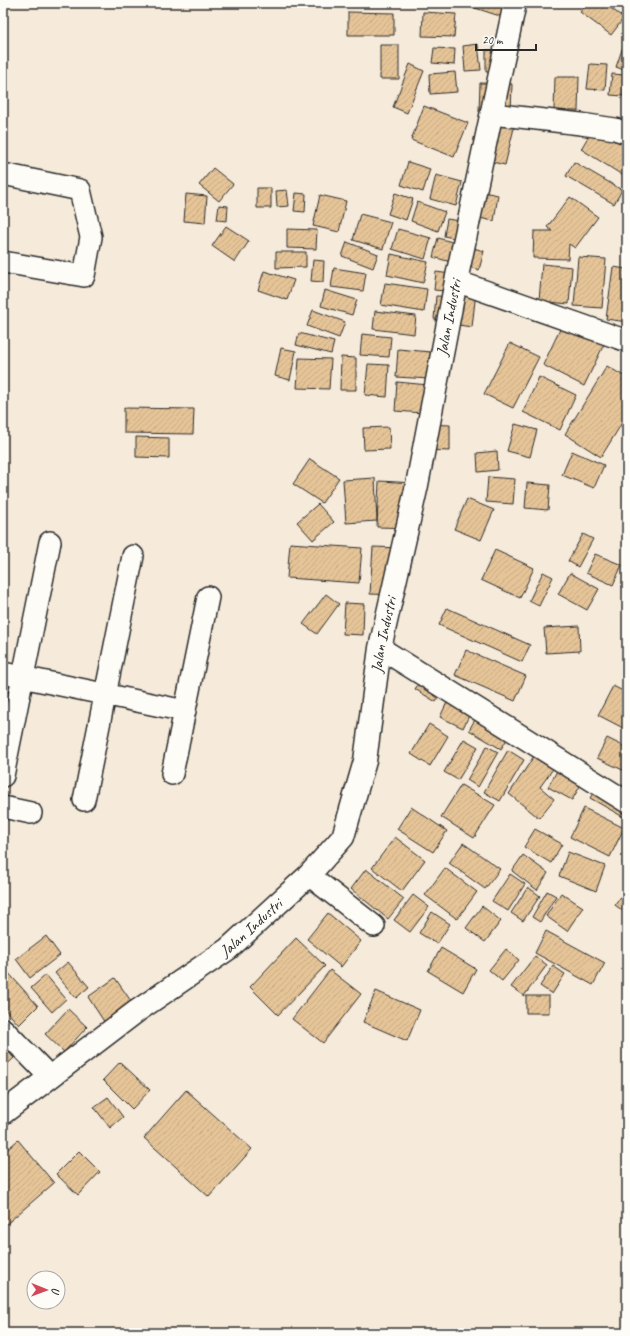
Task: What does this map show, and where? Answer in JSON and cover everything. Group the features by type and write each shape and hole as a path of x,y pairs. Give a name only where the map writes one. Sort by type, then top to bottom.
{"main road":[{"name":"Jalan Industri","path":"3,1113 137,1011 228,949 309,875 343,836 355,800 365,760 380,648 417,485 456,281 515,3"}],"street":[{"path":"492,114 581,124 615,129 627,133"},
{"path":"3,174 80,190 91,237 84,276 3,262"},
{"path":"456,281 627,341"},
{"path":"3,776 13,675 50,542"},
{"path":"84,800 133,556"},
{"path":"172,774 208,597"},
{"path":"380,648 627,802"},
{"path":"13,675 185,711"},
{"path":"3,807 31,813"},
{"path":"309,875 374,926"},
{"path":"3,1029 50,1077"}],"building":[{"path":"466,3 517,3 512,20 466,5"},
{"path":"587,3 604,3 624,18 611,35 580,12"},
{"path":"617,3 627,3 627,12 616,6"},
{"path":"348,12 394,13 394,35 348,35"},
{"path":"423,12 456,14 454,37 422,36"},
{"path":"627,35 627,71 616,67"},
{"path":"478,44 481,70 465,71 463,46"},
{"path":"380,45 399,45 399,79 380,79"},
{"path":"434,48 455,49 454,65 432,63"},
{"path":"486,50 511,50 510,72 486,72"},
{"path":"410,64 424,71 407,113 393,107"},
{"path":"590,64 607,65 605,90 587,89"},
{"path":"455,72 457,92 430,94 429,74"},
{"path":"612,74 625,75 623,96 610,95"},
{"path":"555,77 579,77 578,111 554,111"},
{"path":"480,83 512,84 511,113 479,112"},
{"path":"424,106 468,123 454,157 411,140"},
{"path":"480,120 514,128 505,165 471,157"},
{"path":"595,125 627,145 627,178 581,149"},
{"path":"408,162 430,169 423,192 401,185"},
{"path":"574,162 622,190 614,204 566,176"},
{"path":"213,168 233,184 219,201 199,185"},
{"path":"436,175 462,182 456,206 430,199"},
{"path":"257,188 271,188 271,208 257,208"},
{"path":"469,189 498,195 494,221 464,215"},
{"path":"287,190 289,206 277,207 276,191"},
{"path":"296,193 306,194 305,212 294,211"},
{"path":"395,193 413,199 406,220 388,214"},
{"path":"186,194 207,196 205,223 184,221"},
{"path":"320,195 346,201 339,232 313,226"},
{"path":"570,197 598,217 575,248 569,244 568,259 533,258 534,231 552,231 547,227"},
{"path":"417,202 445,212 438,231 411,221"},
{"path":"219,205 228,206 227,221 217,220"},
{"path":"360,214 391,222 383,249 353,240"},
{"path":"447,219 466,222 463,240 444,236"},
{"path":"226,226 249,241 235,262 212,246"},
{"path":"287,229 317,230 316,249 287,248"},
{"path":"398,229 431,238 425,259 392,249"},
{"path":"438,238 484,251 479,270 433,257"},
{"path":"347,242 378,254 373,268 342,256"},
{"path":"276,252 306,252 306,267 276,268"},
{"path":"391,254 428,262 423,283 387,275"},
{"path":"578,257 606,259 602,308 574,306"},
{"path":"313,260 324,261 323,282 311,281"},
{"path":"542,264 572,267 569,304 539,301"},
{"path":"613,267 627,269 627,322 606,319"},
{"path":"334,268 366,273 363,291 331,287"},
{"path":"264,271 294,280 287,300 258,290"},
{"path":"436,272 458,275 456,292 434,290"},
{"path":"385,283 427,289 424,312 381,305"},
{"path":"325,290 357,300 352,315 321,306"},
{"path":"462,290 476,292 472,327 458,325"},
{"path":"436,296 456,297 454,321 434,319"},
{"path":"313,310 345,322 339,338 307,326"},
{"path":"375,311 416,316 414,334 373,329"},
{"path":"565,319 606,340 584,386 543,365"},
{"path":"299,333 334,342 331,354 296,345"},
{"path":"362,334 391,337 389,357 360,355"},
{"path":"510,343 539,357 513,408 484,394"},
{"path":"281,348 296,351 290,380 275,376"},
{"path":"398,349 431,352 430,379 396,377"},
{"path":"341,357 356,358 356,390 340,390"},
{"path":"299,358 331,359 329,389 297,388"},
{"path":"368,364 389,365 387,397 365,395"},
{"path":"607,366 627,378 627,415 601,457 565,434"},
{"path":"539,377 576,395 560,430 523,412"},
{"path":"397,382 439,386 437,414 395,411"},
{"path":"124,408 194,409 193,434 124,433"},
{"path":"422,424 450,425 450,451 421,450"},
{"path":"515,424 537,430 530,457 507,451"},
{"path":"389,427 390,449 364,450 363,428"},
{"path":"136,437 169,438 169,458 136,457"},
{"path":"497,451 498,470 478,472 477,453"},
{"path":"572,451 604,465 594,488 562,475"},
{"path":"310,459 339,478 322,503 293,484"},
{"path":"488,477 515,479 513,504 486,502"},
{"path":"375,478 377,521 346,523 343,480"},
{"path":"379,481 415,483 413,528 377,527"},
{"path":"527,483 550,485 548,510 525,508"},
{"path":"467,499 494,510 481,540 454,529"},
{"path":"318,504 334,522 313,540 297,522"},
{"path":"583,534 593,539 578,567 568,561"},
{"path":"290,543 362,548 359,583 287,578"},
{"path":"373,547 402,548 399,595 370,594"},
{"path":"495,550 534,568 520,598 481,580"},
{"path":"595,554 622,565 613,585 586,573"},
{"path":"543,572 553,577 539,606 529,601"},
{"path":"570,573 599,589 587,610 558,594"},
{"path":"326,594 339,604 317,634 303,624"},
{"path":"345,603 364,604 363,635 343,634"},
{"path":"447,608 530,645 522,662 439,625"},
{"path":"579,626 580,651 546,653 544,628"},
{"path":"466,650 526,676 515,701 455,675"},
{"path":"424,675 444,688 436,702 415,689"},
{"path":"613,686 627,693 627,721 623,728 598,715"},
{"path":"451,694 474,705 463,728 440,717"},
{"path":"482,707 515,726 501,749 469,730"},
{"path":"429,724 448,736 430,766 411,754"},
{"path":"607,738 627,748 627,772 597,758"},
{"path":"464,739 478,747 458,780 444,772"},
{"path":"487,746 498,752 478,787 467,780"},
{"path":"508,750 524,760 500,801 484,792"},
{"path":"536,753 555,766 540,787 554,799 539,818 509,794"},
{"path":"562,762 586,776 572,800 548,787"},
{"path":"600,782 627,797 627,815 625,818 590,798"},
{"path":"461,785 495,805 474,838 441,817"},
{"path":"411,807 447,831 433,852 397,829"},
{"path":"584,808 624,828 610,857 570,837"},
{"path":"535,829 562,844 551,863 524,847"},
{"path":"395,837 425,860 402,891 372,868"},
{"path":"463,843 500,869 485,889 449,863"},
{"path":"568,852 605,866 596,891 559,876"},
{"path":"523,855 548,873 537,890 512,871"},
{"path":"627,856 627,867 622,863"},
{"path":"445,868 477,892 457,919 425,895"},
{"path":"366,869 404,899 388,919 351,889"},
{"path":"510,874 525,884 508,911 492,901"},
{"path":"528,887 540,896 523,921 511,913"},
{"path":"627,888 627,914 615,905"},
{"path":"547,891 556,896 540,922 532,917"},
{"path":"561,893 583,907 567,931 546,916"},
{"path":"413,895 429,907 410,932 394,920"},
{"path":"482,906 501,921 485,942 466,928"},
{"path":"432,912 450,924 437,944 419,933"},
{"path":"328,913 361,941 341,967 307,939"},
{"path":"546,931 605,963 593,985 535,953"},
{"path":"46,936 60,955 30,978 16,959"},
{"path":"296,938 325,966 278,1015 250,987"},
{"path":"441,948 476,969 463,992 428,971"},
{"path":"506,949 519,960 502,981 489,970"},
{"path":"535,956 547,965 524,996 511,987"},
{"path":"68,962 89,987 76,998 55,973"},
{"path":"553,966 565,974 552,994 540,986"},
{"path":"6,970 38,1006 19,1025 3,1007 3,972"},
{"path":"330,970 361,994 323,1043 292,1019"},
{"path":"46,975 66,999 52,1012 31,988"},
{"path":"115,978 133,1004 105,1023 88,997"},
{"path":"376,991 420,1010 407,1041 363,1022"},
{"path":"526,996 549,996 549,1013 526,1013"},
{"path":"68,1009 87,1027 64,1052 45,1034"},
{"path":"3,1046 14,1058 3,1068"},
{"path":"120,1062 150,1090 132,1109 103,1080"},
{"path":"186,1090 252,1149 209,1197 144,1138"},
{"path":"108,1097 123,1117 110,1128 94,1107"},
{"path":"18,1140 54,1183 3,1227 3,1153"},
{"path":"79,1151 100,1172 78,1195 56,1174"}]}
